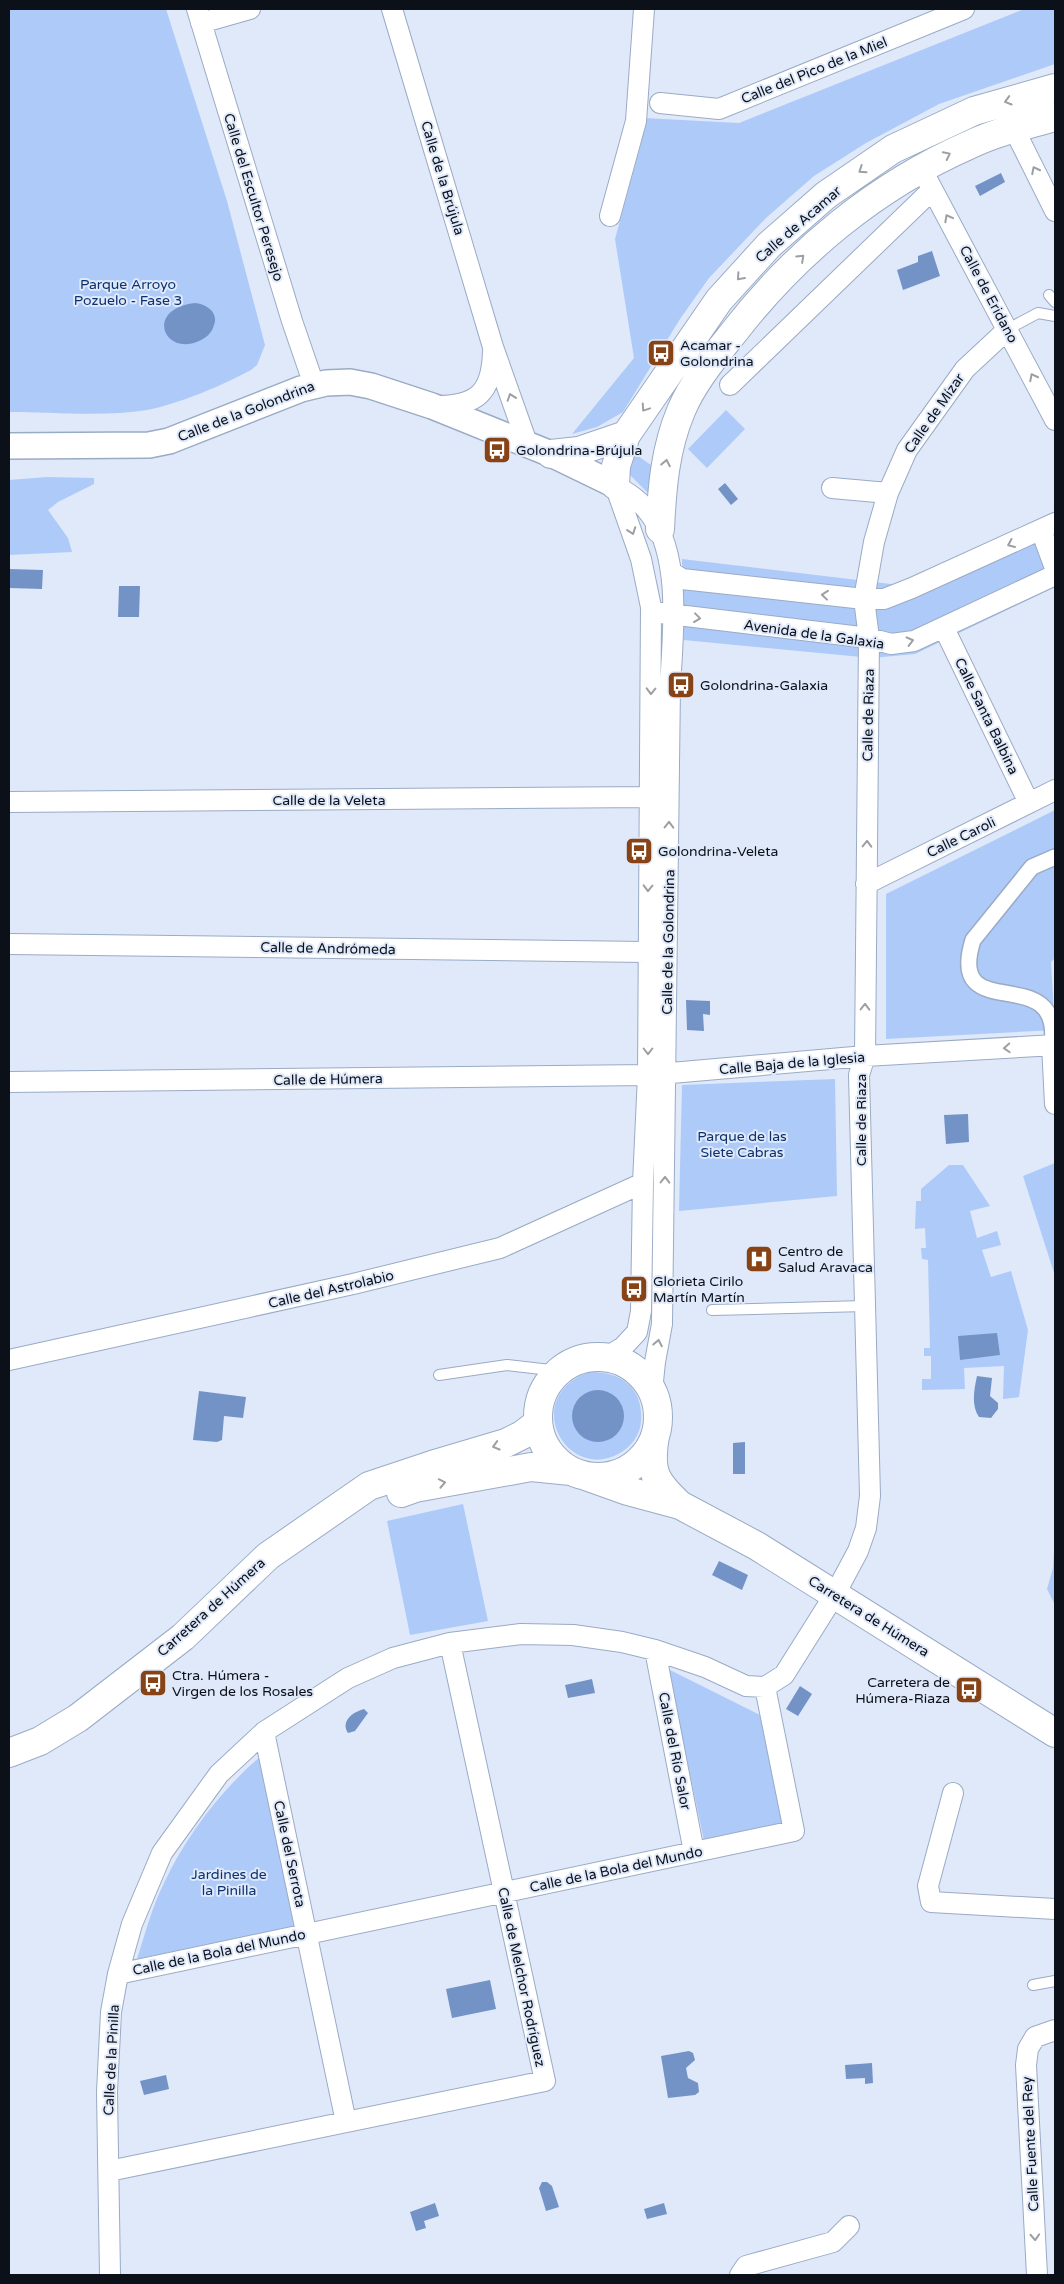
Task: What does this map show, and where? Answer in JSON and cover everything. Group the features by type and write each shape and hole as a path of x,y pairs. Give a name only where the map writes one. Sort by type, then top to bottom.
{"main road":[{"name":"Calle de Acamar","path":"616,490 616,466 626,435 719,300 769,245 826,195 893,149 974,112 1055,88"},
{"name":"Calle de Acamar","path":"656,512 665,462 681,410 695,385 755,305 800,259 848,216 926,179 970,144 1055,117"},
{"path":"539,448 579,451 626,435"},
{"path":"590,1357 607,1357 621,1361 634,1368 644,1378 652,1391 657,1406 656,1436 648,1452 636,1464 620,1473 603,1477 578,1473 558,1462 548,1451 538,1422 540,1403 547,1386 559,1371 573,1362 590,1357"},
{"name":"Carretera de Húmera","path":"9,1753 40,1741 78,1718 183,1637 268,1556 369,1486 506,1443 522,1435 538,1422"},
{"name":"Carretera de Húmera","path":"656,1436 651,1460 655,1472 665,1492 680,1505"},
{"name":"Carretera de Húmera","path":"312,1524 415,1488 531,1467 578,1473 628,1491 680,1505 758,1546 1055,1733"}],"street":[{"path":"199,16 250,9"},
{"name":"Calle de la Brújula","path":"392,9 493,347 539,448"},
{"path":"610,216 636,121 644,9"},
{"name":"Calle del Pico de la Miel","path":"660,104 719,109 964,9"},
{"name":"Calle del Escultor Peresejo","path":"199,16 292,321 314,385"},
{"path":"1014,129 1055,211"},
{"name":"Calle de Eridano","path":"926,179 1008,329 1055,420"},
{"name":"Calle de Acamar","path":"730,385 926,179"},
{"name":"Calle de Mízar","path":"864,599 874,542 888,493 907,450 964,369 1008,329"},
{"name":"Calle de la Brújula","path":"432,406 456,406 469,402 488,386 493,365 493,347"},
{"name":"Calle de la Golondrina","path":"9,446 149,445 169,441 246,409 314,385 338,382 371,386 432,406 539,448 656,512 671,572 673,615 657,1074 662,1324 652,1391"},
{"path":"832,488 888,493"},
{"name":"Calle de la Golondrina","path":"607,1357 623,1347 637,1332 641,1311 643,1183 657,1074 647,952 651,607 641,559 616,490"},
{"path":"671,572 682,579 864,599 884,599 1048,527 1055,568"},
{"name":"Avenida de la Galaxia","path":"651,607 662,614 869,638 892,644 906,643 944,628 1055,575"},
{"name":"Calle de Riaza","path":"835,1594 858,1551 866,1528 870,1496 859,1075 865,1056 869,638 864,599"},
{"name":"Calle Santa Balbina","path":"944,628 1029,803"},
{"name":"Calle Caroli","path":"866,884 1055,790"},
{"name":"Calle de la Veleta","path":"9,802 650,797"},
{"path":"1055,857 1032,867 973,940 968,954 970,972 976,983 983,989 1034,999 1048,1011 1053,1023 1055,1104"},
{"name":"Calle de Andrómeda","path":"9,944 647,952"},
{"name":"Calle Baja de la Iglesia","path":"657,1074 865,1056 1054,1045"},
{"name":"Calle de Húmera","path":"9,1082 657,1074"},
{"name":"Calle del Astrolabio","path":"9,1360 353,1284 500,1248 643,1183"},
{"path":"765,1687 784,1675 835,1594"},
{"name":"Calle de la Pinilla","path":"110,2275 108,2055 111,2012 118,1974 132,1924 162,1853 219,1774 264,1732 348,1678 393,1658 450,1642 521,1634 573,1635 622,1642 655,1650 705,1667 746,1686 765,1687"},
{"name":"Calle de Melchor Rodríguez","path":"109,2171 545,2081 450,1642"},
{"name":"Calle del Río Salor","path":"655,1650 694,1852"},
{"name":"Calle de la Bola del Mundo","path":"118,1974 794,1831 765,1687"},
{"name":"Calle del Serrota","path":"264,1732 346,2122"},
{"path":"953,1793 928,1886 931,1902 1055,1909"},
{"name":"Calle Fuente del Rey","path":"1037,2275 1026,2065 1028,2049 1035,2037 1055,2030"},
{"path":"740,2275 746,2266 833,2242 849,2226"}],"lane":[{"path":"1008,329 1038,313 1055,316"},
{"path":"712,1310 865,1306"},
{"path":"439,1375 506,1365 559,1371"},
{"path":"1033,1985 1055,1981"}],"green space":[{"name":"Parque Arroyo Pozuelo - Fase 3","path":"9,9 166,9 227,201 265,345 257,365 251,370 200,393 147,410 96,414 9,412"},
{"path":"1024,9 1055,9 1055,64 939,104 866,143 814,176 766,218 709,278 680,319 623,412 597,427 572,434 634,358 615,239 641,144 644,118 739,123"},
{"path":"726,410 745,429 707,468 688,449"},
{"path":"634,453 655,468 651,492 648,493 627,472"},
{"path":"47,477 94,478 94,484 58,502 48,510 68,538 72,552 9,555 9,480"},
{"path":"1055,511 1055,587 915,654 872,658 684,640 682,559 899,585"},
{"path":"1055,810 1055,958 1051,962 1055,1030 886,1039 886,894"},
{"name":"Parque de las Siete Cabras","path":"835,1079 837,1196 679,1211 682,1085"},
{"path":"1055,1163 1055,1276 1023,1176"},
{"path":"949,1165 963,1165 990,1206 970,1211 977,1238 997,1231 1001,1245 982,1250 991,1277 1011,1271 1028,1330 1019,1397 1003,1399 1004,1366 964,1368 965,1389 922,1390 922,1379 931,1379 931,1356 924,1356 924,1348 930,1348 928,1260 922,1259 921,1248 926,1248 925,1228 915,1229 916,1201 921,1201 921,1189"},
{"path":"589,1372 601,1372 620,1378 628,1384 639,1400 641,1422 637,1436 628,1447 620,1453 601,1459 583,1457 568,1448 558,1434 554,1417 557,1400 568,1384","holes":["609,1392 621,1404 609,1439 593,1441"]},
{"path":"463,1504 488,1621 410,1635 387,1521"},
{"path":"1055,1533 1055,1605 1047,1589 1053,1568"},
{"path":"668,1669 760,1715 783,1823 704,1841"},
{"name":"Jardines de la Pinilla","path":"261,1756 296,1926 137,1959 156,1901 183,1848 219,1799 246,1769"}],"shaded area":[{"path":"1001,173 1005,182 980,196 975,186"},
{"path":"932,251 940,276 903,290 897,270 918,262 918,256"},
{"path":"195,303 207,307 213,313 215,320 213,328 208,335 199,341 187,344 176,343 169,338 165,330 165,322 169,314 179,307"},
{"path":"725,483 738,499 731,505 718,489"},
{"path":"9,569 43,570 42,589 9,588"},
{"path":"119,586 140,586 139,617 118,617"},
{"path":"686,1000 710,1001 710,1015 703,1014 704,1031 687,1030"},
{"path":"968,1114 969,1142 946,1144 944,1115"},
{"path":"997,1333 1000,1355 960,1360 958,1336"},
{"path":"977,1376 992,1378 990,1396 998,1403 998,1409 991,1418 979,1417 976,1412 974,1397"},
{"path":"598,1390 608,1392 616,1398 622,1406 624,1416 622,1426 616,1434 608,1440 598,1442 588,1440 580,1434 574,1426 572,1416 574,1406 580,1398 588,1392"},
{"path":"199,1391 246,1397 243,1418 224,1416 222,1440 217,1442 193,1440"},
{"path":"745,1442 745,1474 733,1474 733,1443"},
{"path":"719,1561 748,1575 742,1590 712,1575"},
{"path":"592,1679 595,1693 568,1698 565,1685"},
{"path":"800,1686 812,1694 798,1716 786,1709"},
{"path":"364,1709 368,1713 355,1731 348,1733 346,1725 349,1718 356,1712"},
{"path":"490,1980 496,2009 452,2018 446,1989"},
{"path":"689,2051 693,2053 695,2060 686,2068 688,2078 698,2083 699,2092 695,2095 668,2098 661,2056"},
{"path":"872,2063 873,2083 865,2084 865,2078 846,2079 845,2065"},
{"path":"166,2075 169,2089 144,2095 140,2081"},
{"path":"542,2182 547,2182 552,2186 559,2207 546,2211 539,2188"},
{"path":"435,2203 439,2216 424,2221 426,2228 416,2231 410,2212"},
{"path":"664,2203 667,2214 647,2219 644,2209"}],"place":[{"name":"Acamar - Golondrina","path":"661,353"},
{"name":"Golondrina-Brújula","path":"497,450"},
{"name":"Golondrina-Galaxia","path":"681,685"},
{"name":"Golondrina-Veleta","path":"639,851"},
{"name":"Centro de Salud Aravaca","path":"759,1259"},
{"name":"Glorieta Cirilo Martín Martín","path":"634,1289"},
{"name":"Ctra. Húmera - Virgen de los Rosales","path":"153,1683"},
{"name":"Carretera de Húmera-Riaza","path":"969,1690"}]}
